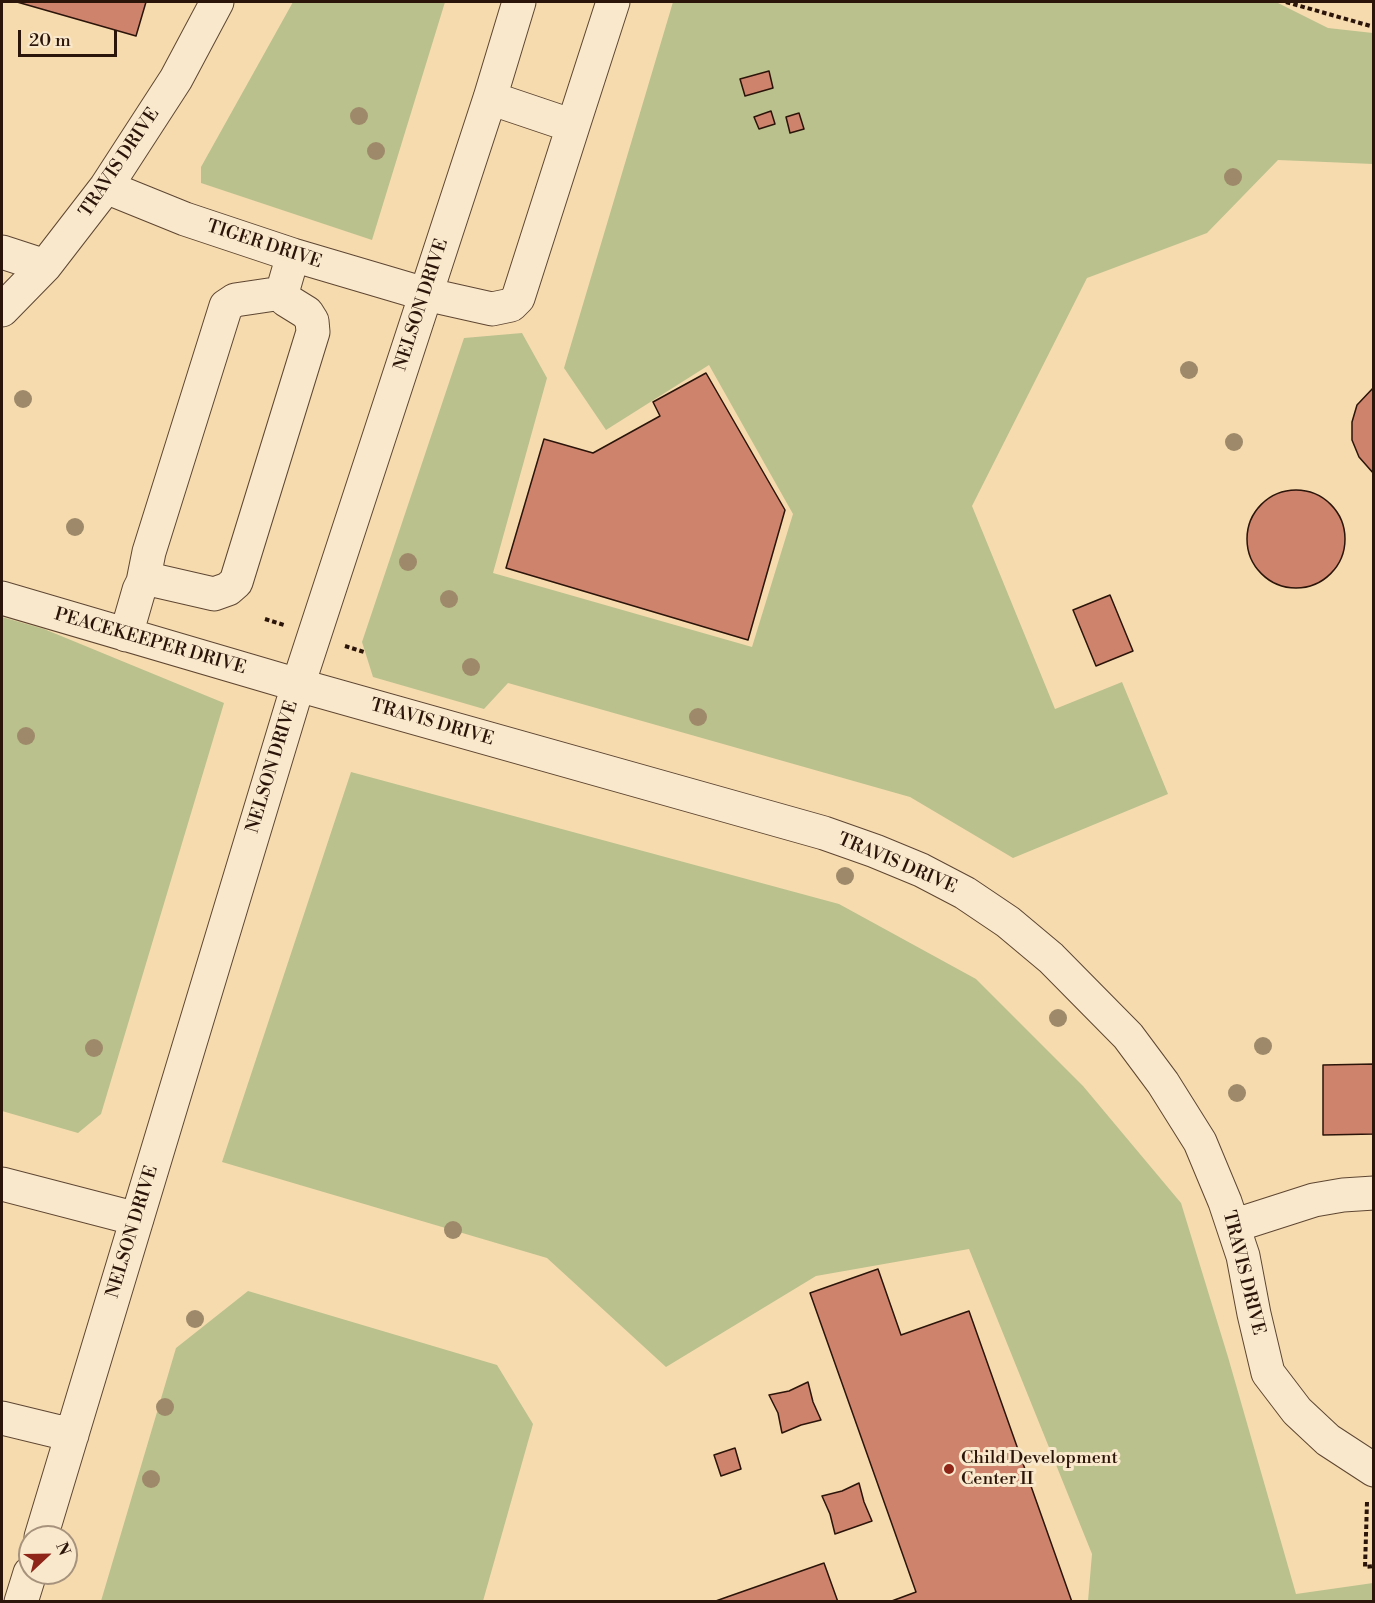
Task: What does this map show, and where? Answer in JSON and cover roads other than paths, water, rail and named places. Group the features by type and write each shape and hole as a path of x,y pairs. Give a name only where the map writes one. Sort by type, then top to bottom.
{"street":[{"name":"TRAVIS DRIVE","path":"2,310 45,266 106,187 176,79 217,2"},
{"name":"NELSON DRIVE","path":"45,1525 298,686 490,98 519,2"},
{"name":"TIGER DRIVE","path":"106,187 185,219 292,255 425,294 492,309 511,305 518,298 613,2"},
{"path":"490,98 573,126"},
{"path":"2,252 45,266"},
{"path":"143,582 153,580 214,594 228,589 236,582 313,332 312,321 307,313 286,300 282,293 292,255"},
{"path":"126,635 143,582 149,552 226,306 235,300 282,293"},
{"name":"PEACEKEEPER DRIVE","path":"2,598 298,686"},
{"name":"TRAVIS DRIVE","path":"298,686 824,833 875,850 921,870 965,893 1008,922 1051,958 1128,1036 1163,1083 1200,1142 1233,1226 1242,1256 1268,1373 1297,1411 1328,1440 1371,1468"},
{"path":"2,1184 137,1219"},
{"path":"1233,1226 1314,1200 1374,1193"},
{"path":"2,1418 72,1434"},
{"path":"21,1602 26,1585"}],"place":[{"name":"Child Development Center II","path":"949,1469"}]}
